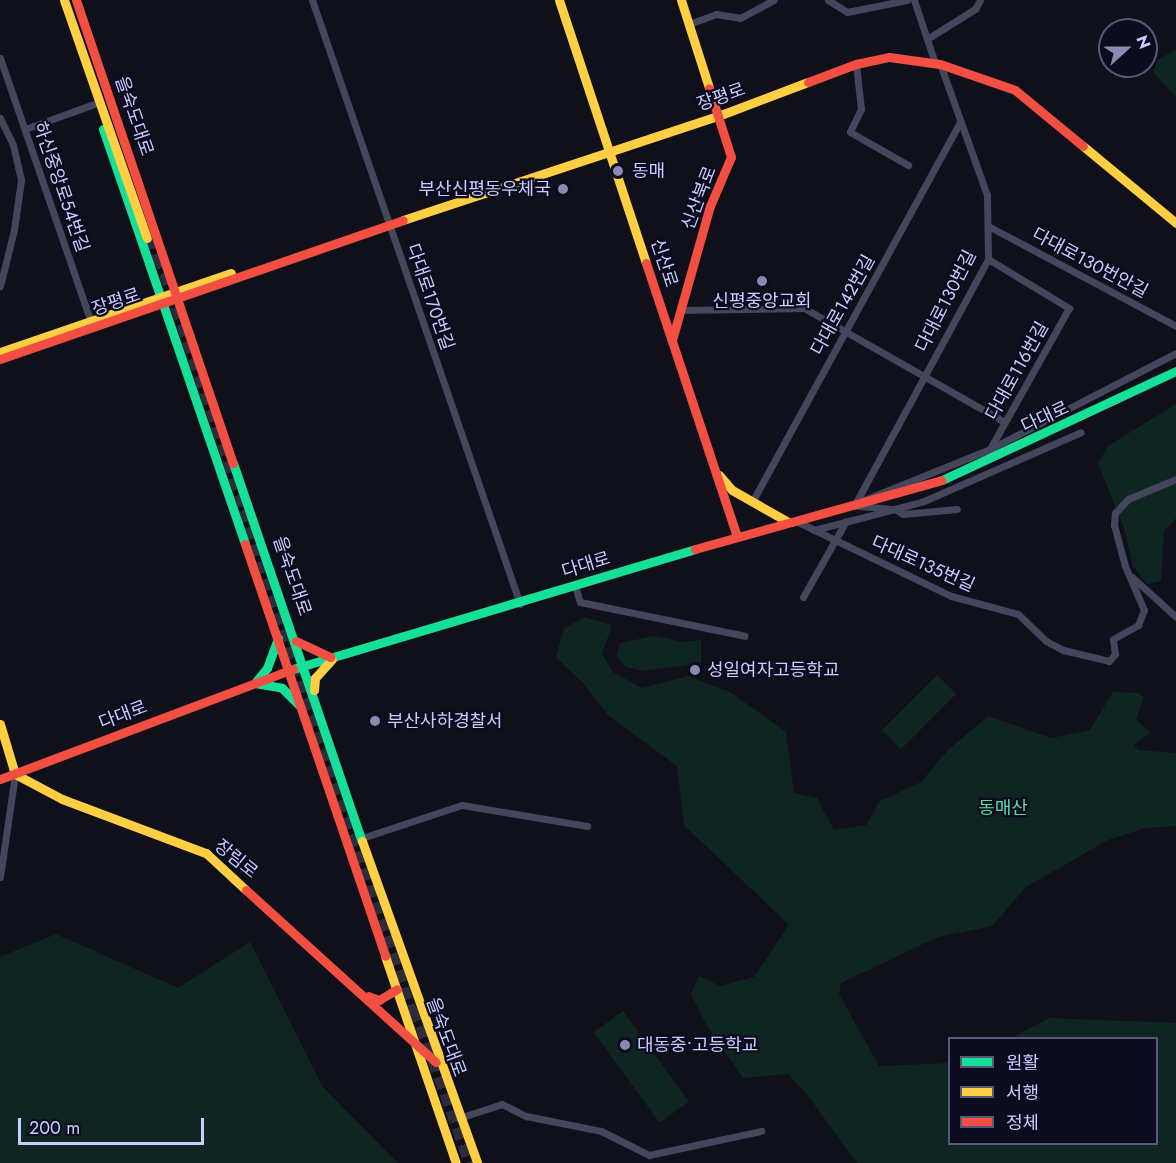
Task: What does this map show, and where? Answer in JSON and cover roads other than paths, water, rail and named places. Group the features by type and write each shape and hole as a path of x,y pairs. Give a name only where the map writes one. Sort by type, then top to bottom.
{"main road":[{"name":"을숙도대로","path":"59,0 290,670 455,1162"},
{"path":"64,0 149,237 71,0"},
{"name":"을숙도대로","path":"76,0 178,293 438,1064 475,1158"},
{"name":"신산로","path":"559,0 737,536"},
{"name":"신산북로","path":"672,340 710,206 730,162 718,116 681,0"},
{"name":"장평로","path":"0,359 178,293 610,153 718,116 856,64 890,57 937,64 1016,90 1037,104 1176,223"},
{"name":"장평로","path":"0,351 92,324"},
{"name":"다대로","path":"0,779 290,670 520,604 737,536 954,477 1176,371"},
{"path":"716,472 732,490 792,521"},
{"path":"278,638 271,660 255,683 282,688 303,709"},
{"path":"296,640 313,652 334,658 315,678 314,695"},
{"path":"0,724 15,774"},
{"name":"장림로","path":"15,774 62,799 206,853 366,995 438,1064"},
{"path":"366,995 379,1000 391,996 397,989"},
{"path":"455,1162 475,1158"}],"street":[{"name":"다대로170번길","path":"312,0 520,604"},
{"path":"688,24 716,14 740,18 768,0 774,0"},
{"path":"828,0 847,12 907,0"},
{"name":"다대로130번길","path":"854,506 988,259 990,227 982,176 927,39 914,0"},
{"path":"927,39 975,9 980,0"},
{"name":"하신중앙로54번길","path":"0,58 92,324"},
{"path":"856,64 861,109 850,132 908,165"},
{"path":"25,129 94,104"},
{"path":"0,118 13,145 21,180 14,230 0,286"},
{"name":"다대로142번길","path":"752,502 960,122"},
{"name":"다대로130번안길","path":"990,227 1176,326"},
{"name":"다대로116번길","path":"988,259 1069,308 990,449"},
{"path":"681,310 796,306 1005,422"},
{"path":"854,506 892,486 990,449 1176,353"},
{"path":"814,530 895,509 969,484 1081,432"},
{"name":"다대로135번길","path":"792,521 951,596 1018,614 1046,641 1101,660 1113,659 1113,639 1138,625 1143,616 1142,603 1129,574 1114,525 1115,513 1128,499 1176,479"},
{"path":"854,506 895,509 903,514 957,509"},
{"path":"803,597 846,521"},
{"path":"1129,574 1176,617"},
{"path":"575,586 580,602 745,636"},
{"path":"0,878 15,774"},
{"path":"362,838 462,805 587,826"},
{"path":"459,1118 502,1104 526,1116 600,1131 649,1155 761,1131"}],"tunnel":[{"path":"147,238 156,265"},
{"path":"159,256 248,518"},
{"path":"241,511 413,1017"},
{"path":"415,1009 470,1163"}],"place":[{"name":"동매","path":"618,171"},
{"name":"부산신평동우체국","path":"563,189"},
{"name":"신평중앙교회","path":"762,281"},
{"name":"성일여자고등학교","path":"695,670"},
{"name":"부산사하경찰서","path":"375,721"},
{"name":"대동중•고등학교","path":"625,1045"}],"park label":[{"name":"동매산","path":"1003,808"}]}
